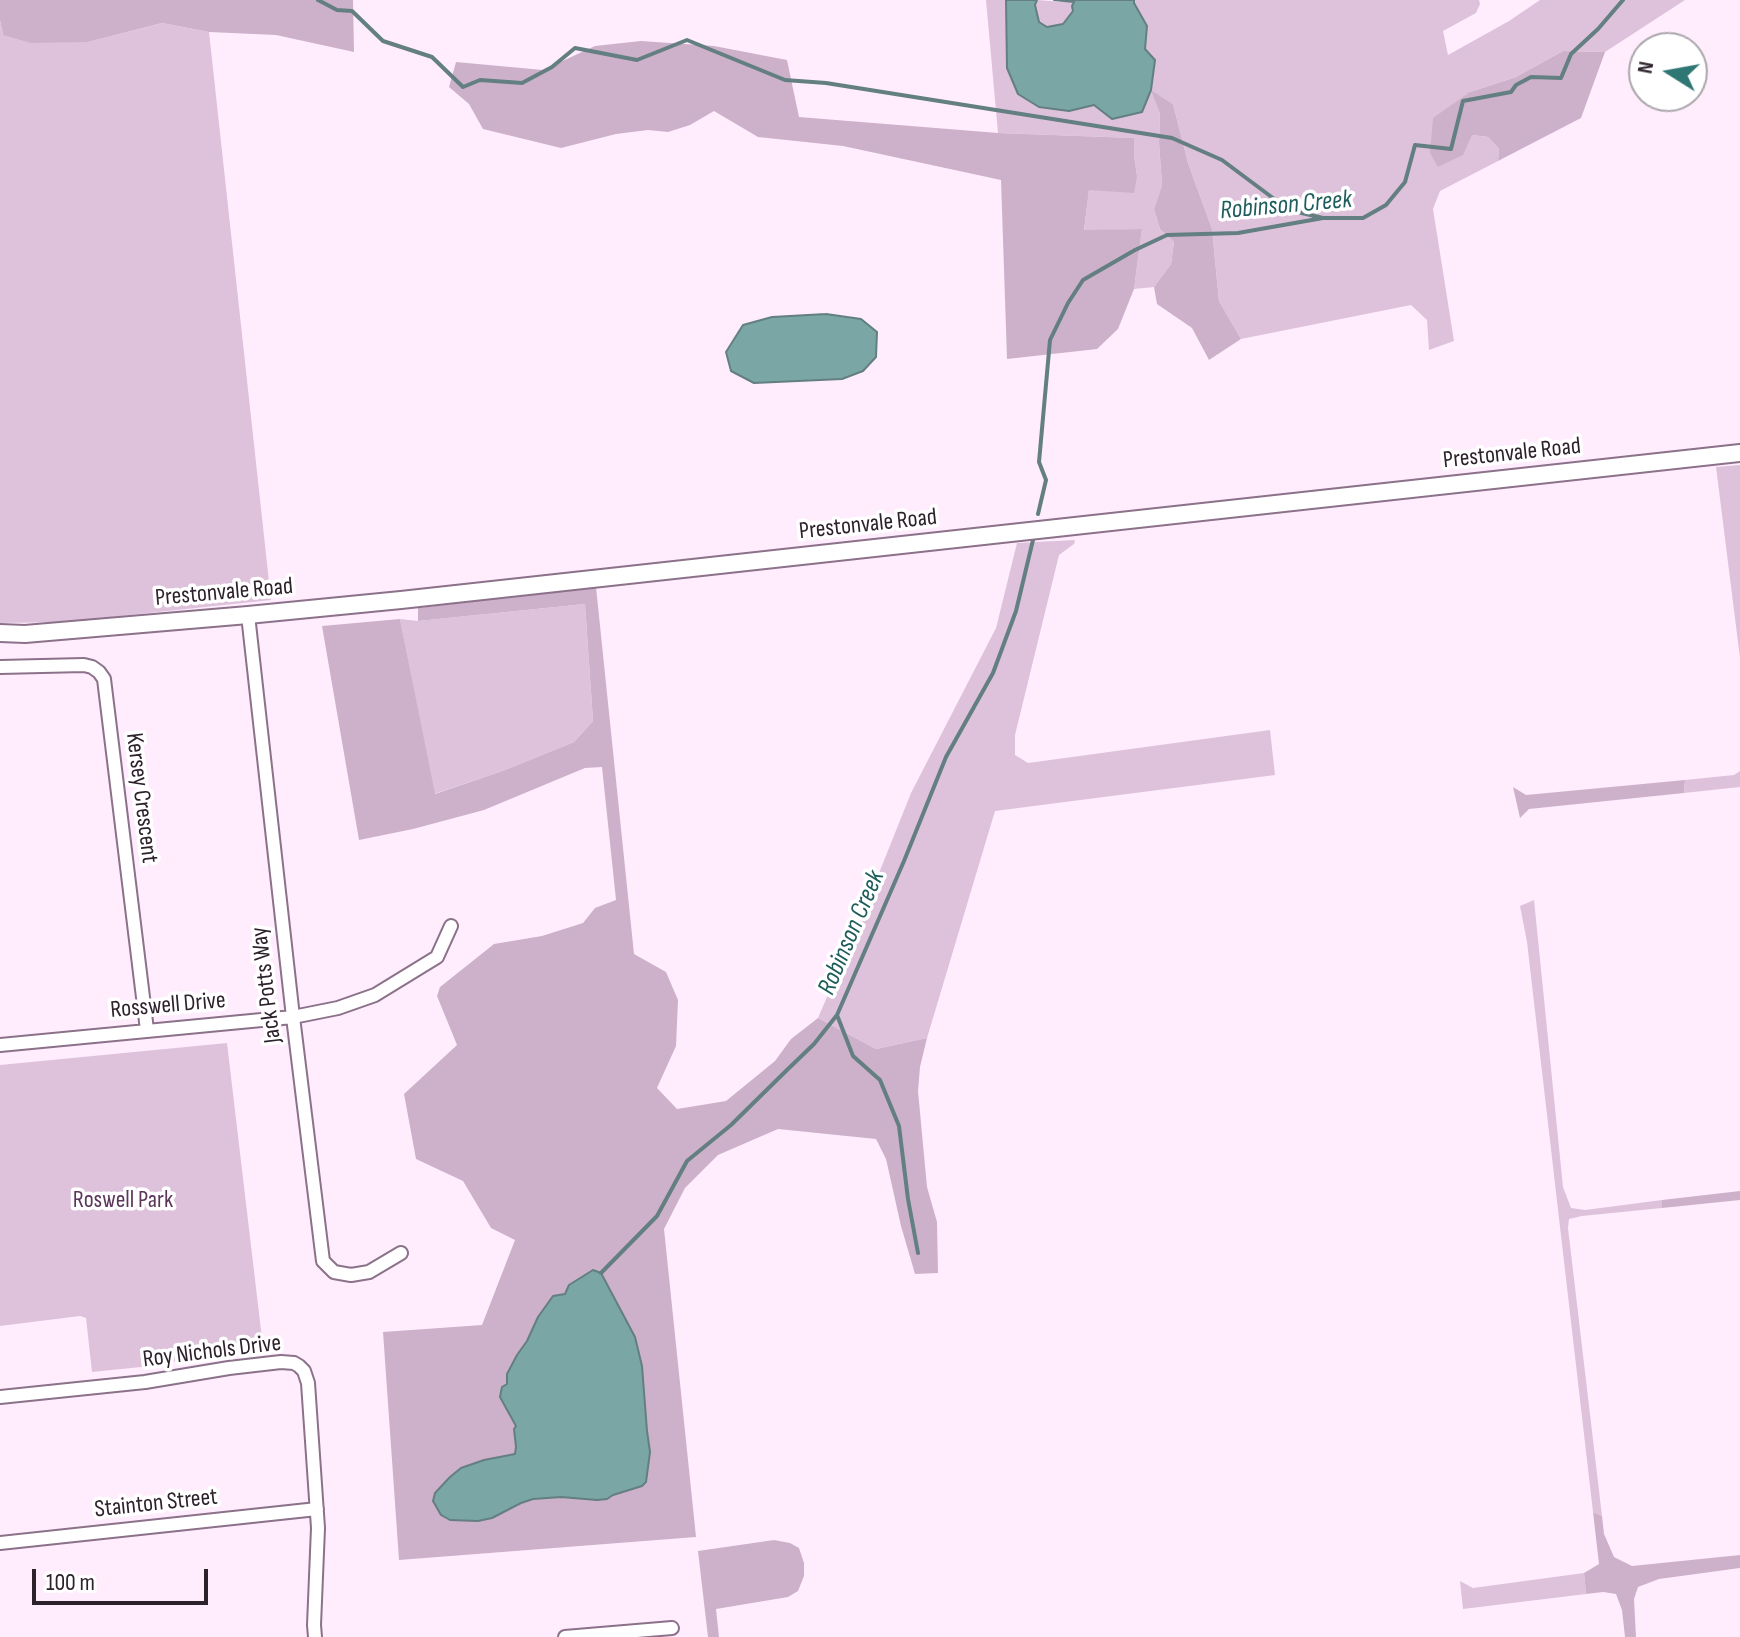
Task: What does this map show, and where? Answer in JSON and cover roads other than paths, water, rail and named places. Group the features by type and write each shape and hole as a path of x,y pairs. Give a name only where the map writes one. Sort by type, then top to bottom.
{"street":[{"name":"Prestonvale Road","path":"0,633 25,634 248,615 684,570 1740,453"},
{"name":"Jack Potts Way","path":"248,615 323,1261 334,1272 351,1275 369,1272 401,1253"},
{"name":"Kersey Crescent","path":"0,667 84,665 92,667 104,679 147,1030"},
{"name":"Rosswell Drive","path":"0,1045 293,1017 338,1008 375,995 437,957 451,926"},
{"name":"Roy Nichols Drive","path":"0,1397 145,1382 242,1366 294,1363 304,1371 308,1383 318,1528 315,1637"},
{"name":"Stainton Street","path":"0,1543 317,1509"},
{"path":"565,1637 631,1634 672,1628"}],"waterway":[{"path":"318,0 337,10 352,11 383,41 432,57 463,87 480,80 522,83 552,67 575,48 637,60 687,40 785,80 826,83 1172,138 1222,160 1289,210 1323,218"},
{"name":"Robinson Creek","path":"1038,514 1046,480 1039,462 1050,340 1083,280 1167,235 1238,233 1323,218 1363,218 1386,205 1405,182 1415,145 1451,149 1463,101 1511,92 1516,85 1531,77 1561,78 1571,54 1623,0"},
{"name":"Robinson Creek","path":"601,1273 657,1216 687,1161 731,1125 814,1044 837,1015 946,757 993,673 1016,611 1033,540"},
{"path":"837,1015 853,1056 880,1080 899,1126 918,1253"}],"park label":[{"name":"Roswell Park","path":"123,1201"}]}
